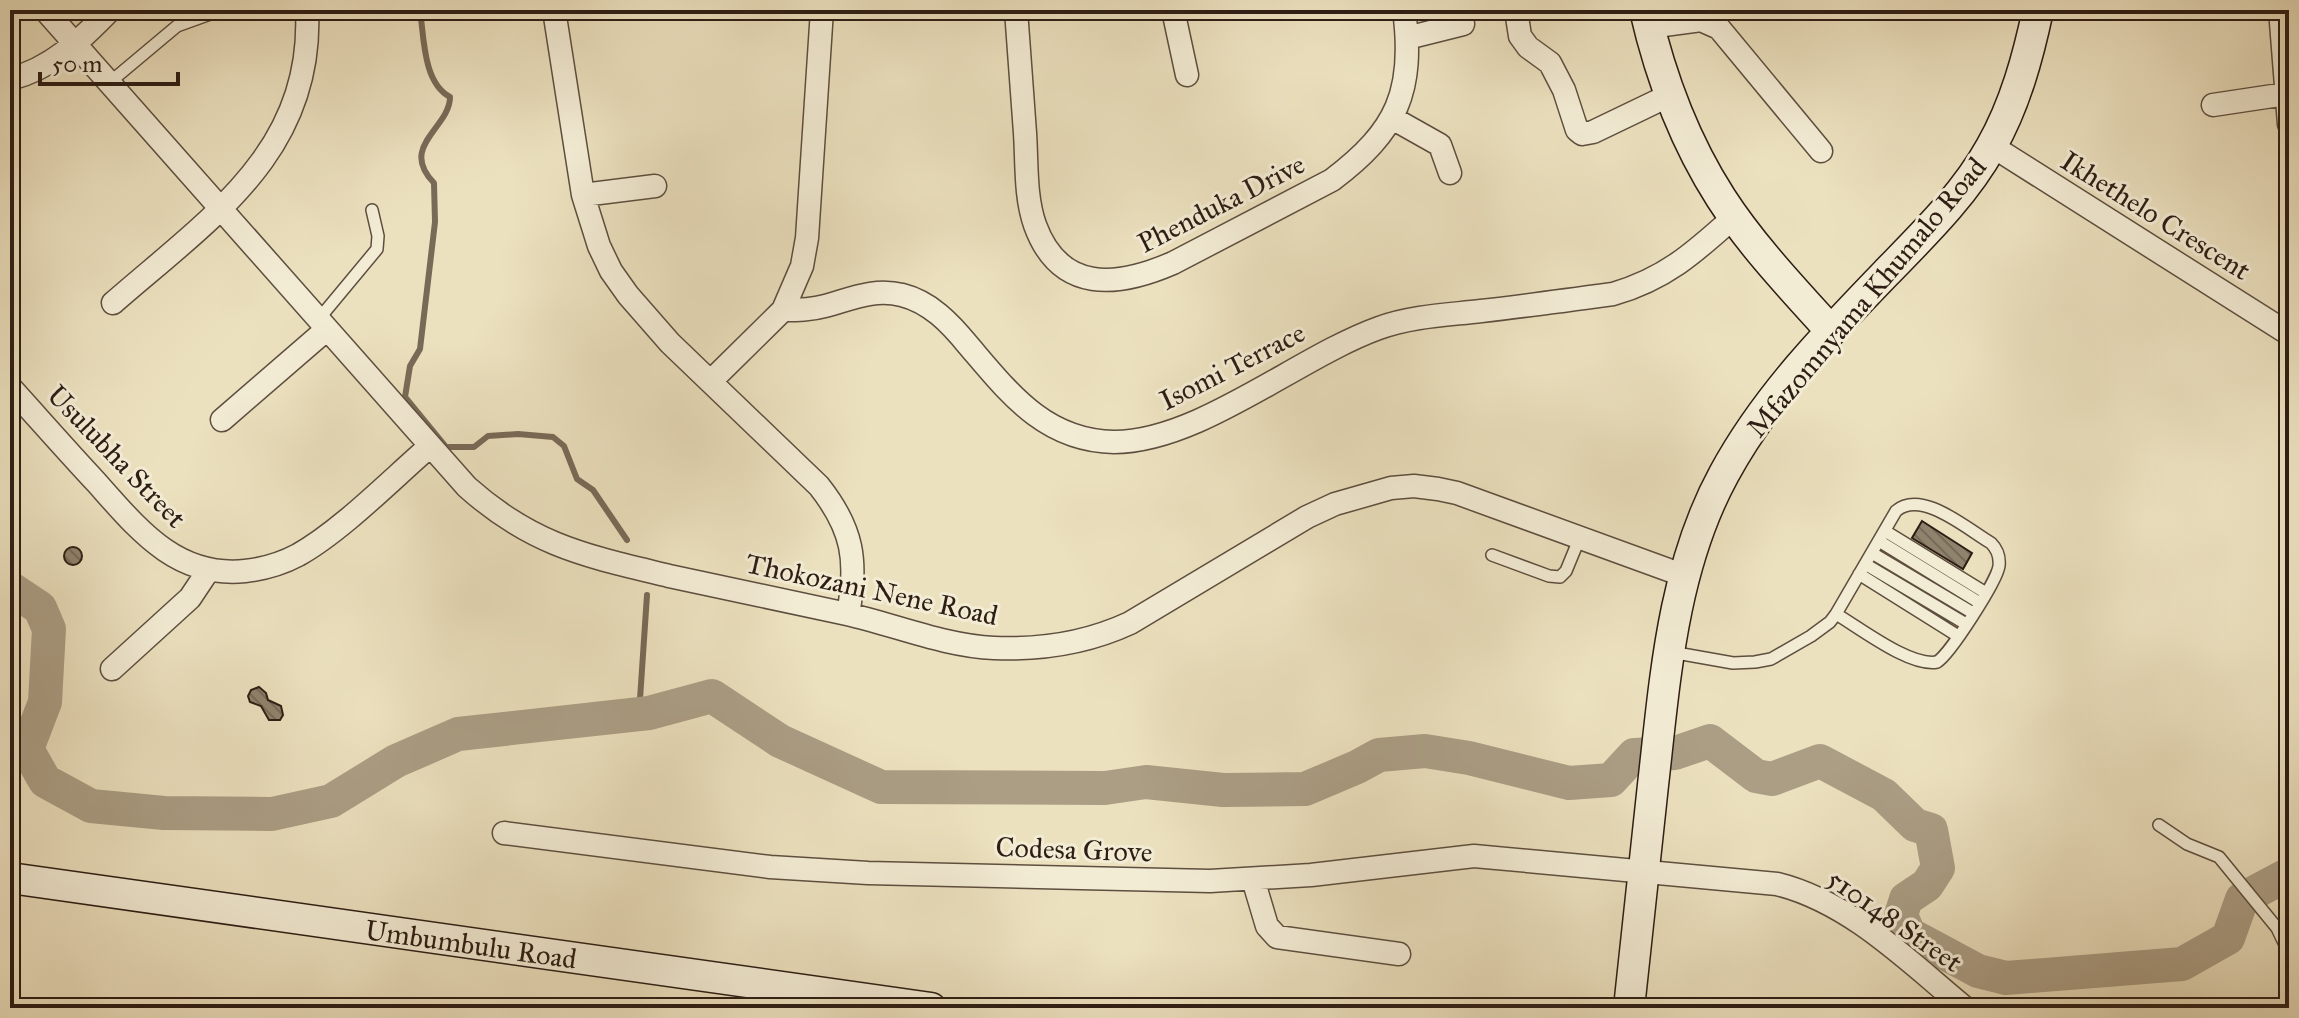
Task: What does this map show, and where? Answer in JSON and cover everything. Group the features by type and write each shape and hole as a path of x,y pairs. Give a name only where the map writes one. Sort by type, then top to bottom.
{"street":[{"name":"Thokozani Nene Road","path":"45,10 429,447 491,508 518,527 576,553 991,648 1045,646 1106,634 1130,623 1307,517 1335,504 1391,488 1414,486 1457,493 1685,576"},
{"path":"10,79 35,71 75,44 110,10"},
{"path":"113,303 219,209 269,154 293,109 301,83 307,53 307,10"},
{"path":"554,10 583,195 599,246 628,295 670,343 819,486 836,507 850,541 853,559 854,580 848,614"},
{"path":"711,381 783,310 802,266 807,238 822,10"},
{"name":"Phenduka Drive","path":"1016,10 1028,183 1036,226 1046,246 1060,263 1076,274 1094,280 1118,281 1146,275 1173,263 1332,180 1372,146 1392,118 1405,80 1409,58 1404,10"},
{"path":"1173,10 1187,75"},
{"path":"1516,10 1520,36 1528,47 1550,63 1564,90 1579,133 1589,134 1670,95"},
{"name":"Mfazomnyama Khumalo Road","path":"1629,1008 1669,652 1685,576 1705,515 1723,475 1784,386 1831,331 1954,200 1992,146 2028,57 2038,10"},
{"path":"2280,10 2289,124"},
{"path":"1821,151 1719,28 1701,20 1647,18 1670,95 1707,174 1734,217 1831,331"},
{"path":"1407,38 1463,24"},
{"path":"2213,105 2286,94"},
{"path":"1392,118 1440,145 1450,173"},
{"name":"Ikhethelo Crescent","path":"1992,146 2289,334"},
{"path":"583,195 655,186"},
{"name":"Isomi Terrace","path":"783,310 823,306 875,292 912,298 936,312 954,328 1011,394 1041,421 1067,435 1090,441 1135,441 1178,429 1354,338 1400,321 1613,294 1640,287 1687,259 1734,217"},
{"path":"222,420 322,325"},
{"name":"Usulubha Street","path":"10,387 137,527 173,556 208,571 258,570 298,555 429,447"},
{"path":"112,669 190,598 208,571"},
{"name":"Codesa Grove","path":"504,833 770,867 868,873 1173,882 1253,879 1474,856 1643,871"},
{"name":"510148 Street","path":"1643,871 1777,884 1810,894 1883,941 1965,1008"},
{"name":"Umbumbulu Road","path":"10,878 931,1008"},
{"path":"1253,879 1267,926 1277,937 1399,954"}],"lane":[{"path":"109,83 177,26 213,13"},
{"path":"322,325 377,249 378,236 372,210"},
{"path":"1669,652 1733,663 1771,659 1823,628 1836,614 1903,505 1927,505 1991,543 2000,560 1996,577 1944,658 1931,663 1895,650 1836,614"},
{"path":"1882,536 1976,608"},
{"path":"1492,555 1549,576 1560,577 1566,571 1580,537"},
{"path":"1865,564 1976,608"},
{"path":"1865,564 1958,636"},
{"path":"2159,825 2187,844 2219,857 2277,928 2289,953"}],"building":[{"path":"1922,521 1972,553 1963,569 1912,538"},
{"path":"73,547 82,556 73,565 64,556"},
{"path":"259,687 268,700 281,706 283,715 280,720 269,720 261,706 250,702 248,696 251,690"}],"waterway":[{"path":"420,10 430,70 434,81 450,97 448,108 428,138 421,158 424,170 434,183 435,222 420,349 410,366 405,397 446,447 474,447 488,436 518,434 553,437 564,446 577,479 593,490 627,540"},
{"path":"10,588 40,608 49,629 45,702 27,749 45,781 91,806 164,813 272,814 331,801 396,761 458,734 649,713 712,696 780,741 881,787 1105,788 1146,782 1223,790 1305,789 1379,755 1425,751 1469,758 1569,783 1611,780 1634,755 1675,753 1710,741 1756,776 1772,779 1820,761 1884,795 1915,825 1931,830 1938,868 1927,885 1906,899 1901,915 1909,934 1978,971 2006,978 2182,964 2228,938 2242,899 2289,874"},
{"path":"639,714 647,595"}]}
